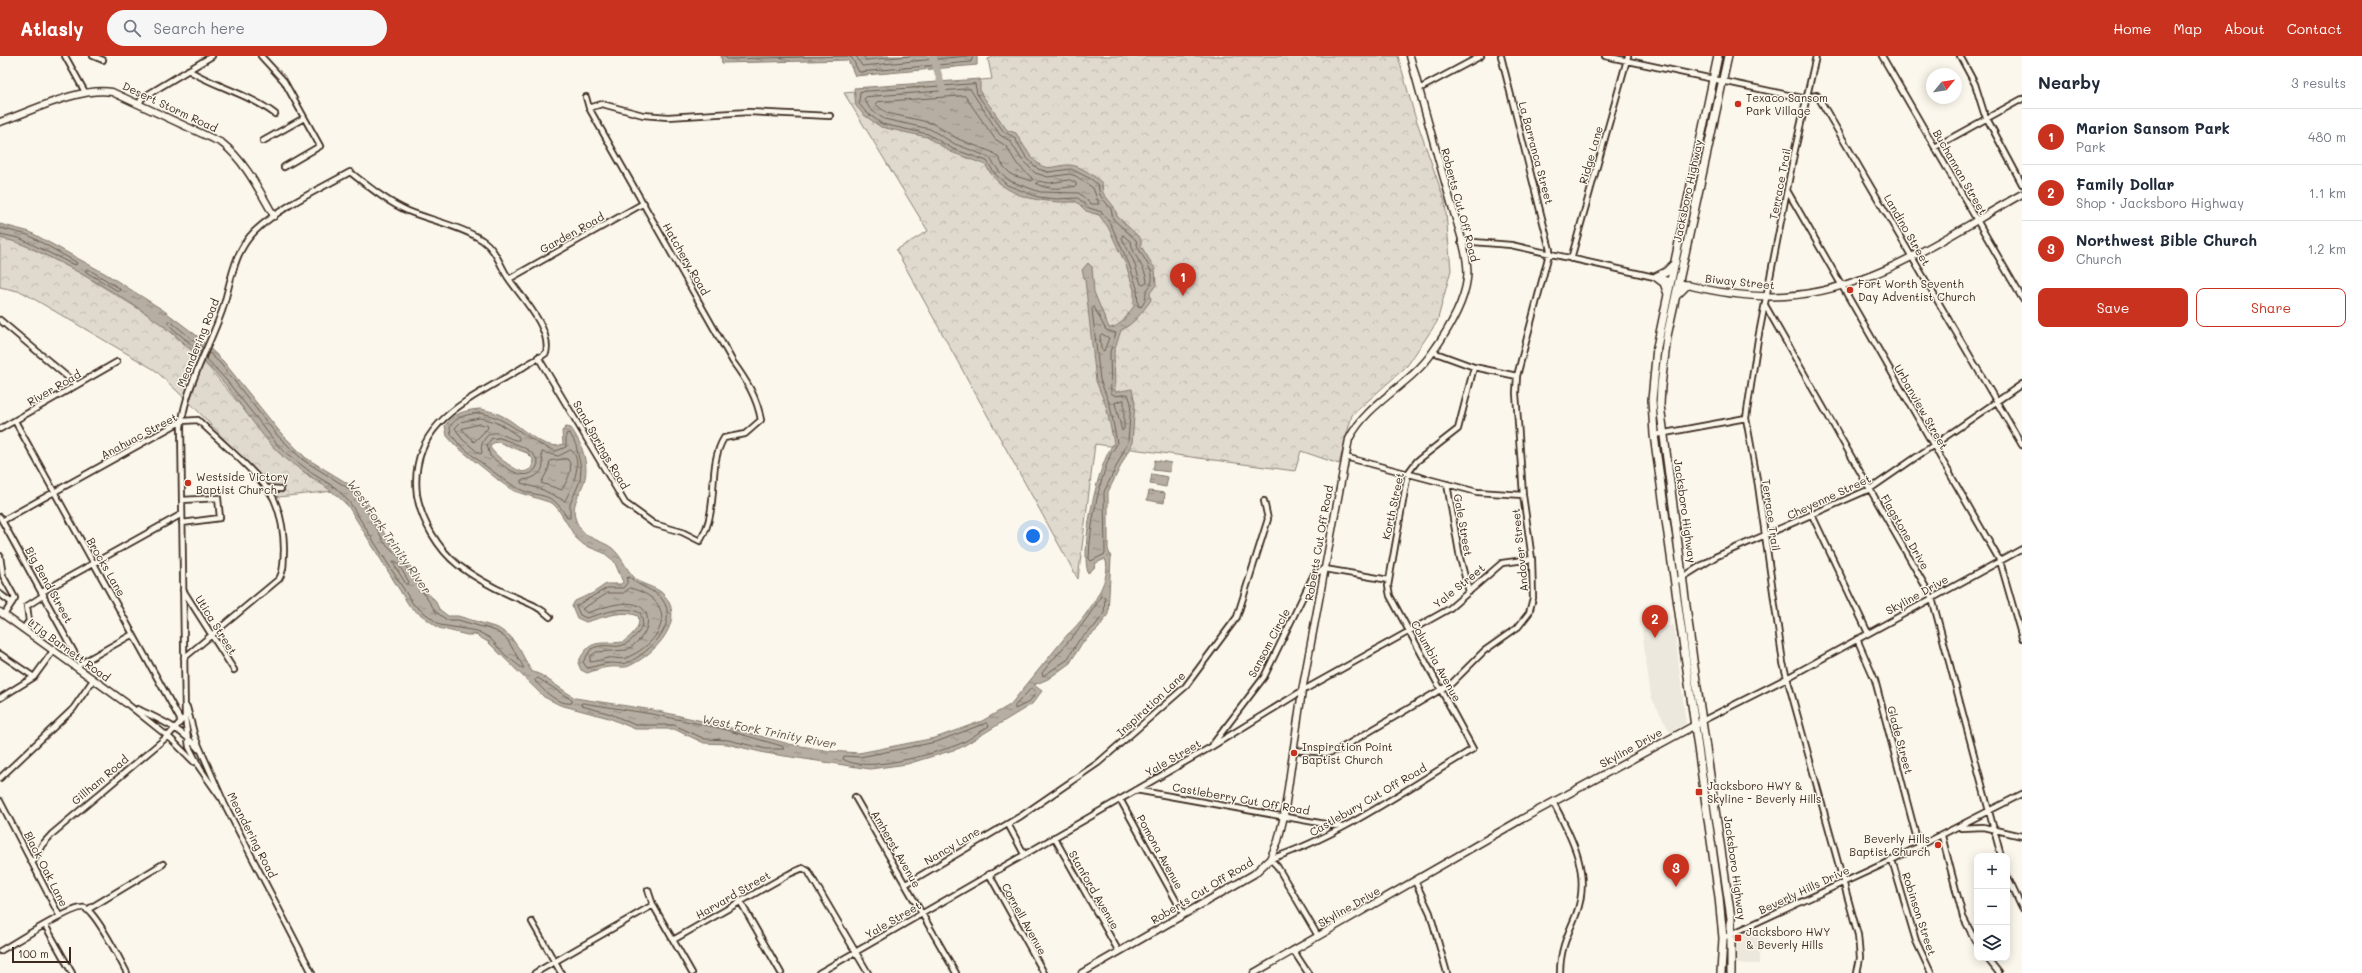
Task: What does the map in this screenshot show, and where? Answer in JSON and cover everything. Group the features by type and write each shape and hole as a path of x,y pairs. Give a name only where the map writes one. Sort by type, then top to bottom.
{"main road":[{"name":"Jacksboro Highway","path":"1675,282 1676,263 1718,56"},
{"name":"Jacksboro Highway","path":"1721,973 1723,938 1710,834 1654,435 1652,386 1657,347 1695,209 1728,56"},
{"path":"1687,208 1695,209"},
{"path":"1676,263 1656,278 1664,283 1672,296 1688,285"},
{"name":"Jacksboro Highway","path":"1672,296 1661,386 1667,433 1674,516 1682,577 1702,721 1720,833 1733,934 1731,973"},
{"path":"1666,518 1674,516"},
{"path":"1710,834 1720,833"}],"street":[{"path":"65,56 85,92"},
{"path":"93,56 103,60"},
{"path":"139,104 142,98 212,56"},
{"path":"261,56 278,74 320,146 284,167"},
{"name":"Roberts Cut Off Road","path":"1082,973 1183,913 1254,874 1270,860 1278,841 1284,816 1302,691 1349,439 1362,419 1422,366 1433,352 1459,307 1465,289 1467,274 1461,241 1410,56"},
{"path":"1419,90 1481,56"},
{"name":"La Barranca Street","path":"1502,56 1543,215 1550,246 1550,254"},
{"path":"1605,56 1628,58 1722,82 1802,98 1808,97"},
{"name":"Terrace Trail","path":"1816,56 1765,305 1746,418 1766,536 1783,663 1834,843 1842,882 1858,935 1860,958 1857,973"},
{"name":"Buchannan Street","path":"1882,56 2020,290 2022,298"},
{"path":"1960,56 1975,84 1986,119 2022,184"},
{"name":"Ridge Lane","path":"1571,259 1628,58"},
{"path":"188,70 205,80 257,102 275,114"},
{"name":"Desert Storm Road","path":"0,122 85,92 101,90 112,92 213,138 230,149 245,168 274,216"},
{"name":"Landino Street","path":"1808,97 1815,95 1819,97 2022,445"},
{"name":"Hatchery Road","path":"586,97 589,108 733,362 749,385 758,404 761,420"},
{"path":"1935,147 2022,99"},
{"path":"589,108 602,104 653,117 749,112 830,116"},
{"path":"263,141 304,118"},
{"name":"Meandering Road","path":"201,770 193,756 186,736 182,523 182,421 188,389 215,328 239,252 255,231 274,216 350,172 374,190 407,211 484,241 495,254 509,279"},
{"name":"Urbanview Street","path":"1788,192 2000,560 2022,638"},
{"name":"Biway Street","path":"1461,241 1490,242 1688,285 1767,296 1799,294 1841,286 1879,273 2022,194"},
{"name":"Garden Road","path":"509,279 644,204"},
{"name":"Andover Street","path":"1293,750 1328,753 1338,750 1442,690 1463,675 1484,651 1510,634 1524,620 1534,598 1532,559 1523,495 1516,415 1517,376 1550,254"},
{"path":"509,279 527,302 542,330 547,348 546,353 444,416 431,430 422,449 416,479 418,500 424,518 450,557 483,582 540,608 550,617"},
{"name":"Flagstone Drive","path":"1765,305 1932,598 1987,811 2000,853"},
{"path":"0,320 77,385"},
{"path":"1433,352 1474,367 1517,376"},
{"name":"Sand Springs Road","path":"538,357 625,503 654,524 682,532 700,541 712,512 717,449 724,438 745,434 761,420"},
{"name":"River Road","path":"0,429 117,362"},
{"name":"Korth Street","path":"1389,579 1408,473 1417,461 1458,429 1474,367"},
{"name":"Cheyenne Street","path":"1675,582 1715,557 1812,516 1870,489 2022,384"},
{"path":"1654,435 1746,418"},
{"name":"Anahuac Street","path":"1,519 54,492 182,421 198,420 266,488 279,512 284,537 283,574 279,579 184,658"},
{"name":"Brocks Lane","path":"15,421 181,721"},
{"path":"1345,457 1490,494 1523,495"},
{"name":"Gale Street","path":"1447,484 1457,544 1469,592"},
{"path":"266,488 281,489"},
{"path":"182,500 218,498 220,518 182,523"},
{"name":"Inspiration Lane","path":"1008,824 1098,764 1189,683 1237,617 1268,514 1264,501"},
{"path":"23,629 29,621 27,606 43,593 182,514"},
{"path":"1812,516 1868,633"},
{"name":"Big Bend Street","path":"1,519 43,593 79,666"},
{"name":"Skyline Drive","path":"1254,973 1553,802 1694,725 1787,678 2022,549"},
{"path":"0,556 2,577 15,598 12,604 2,614"},
{"name":"Yale Street","path":"819,973 1136,790 1302,691 1449,609 1502,563 1532,559"},
{"path":"1325,569 1389,579"},
{"name":"Sansom Circle","path":"1211,746 1264,677 1314,574 1325,569"},
{"name":"Columbia Avenue","path":"1389,579 1390,596 1473,749"},
{"name":"Utica Street","path":"183,590 234,670"},
{"path":"0,594 12,604"},
{"name":"LTjg Barnett Road","path":"2,614 53,651 79,666 93,680 126,703 168,736 201,770 225,805"},
{"path":"2016,616 2022,614"},
{"path":"79,666 133,634"},
{"name":"Glade Street","path":"1857,639 1875,680 1919,847"},
{"path":"0,698 34,677 53,651"},
{"path":"0,654 34,677"},
{"path":"0,778 73,709 93,680"},
{"name":"Meandering Road","path":"186,701 195,737 225,805 312,973"},
{"name":"LTjg Barnett Road","path":"126,703 175,728 186,736 202,755"},
{"name":"Gillham Road","path":"33,862 42,845 52,834 168,736 185,717"},
{"name":"Castlebury Cut Off Road","path":"1270,860 1293,852 1342,827 1473,749"},
{"name":"Castleberry Cut Off Road","path":"1136,790 1342,827"},
{"name":"Beverly Hills Drive","path":"1723,938 1960,828 1987,811 2022,794"},
{"name":"Amherst Avenue","path":"855,797 956,973"},
{"name":"Pomona Avenue","path":"1120,799 1183,913"},
{"name":"Black Oak Lane","path":"0,801 33,862 60,917 81,908 87,910"},
{"path":"1553,802 1575,845 1581,864 1582,883 1576,914 1560,952 1560,973"},
{"path":"1008,824 1024,854"},
{"name":"Nancy Lane","path":"906,884 1008,824"},
{"path":"1960,828 1992,829 2022,836"},
{"path":"1942,836 1963,917 1974,938"},
{"name":"Stanford Avenue","path":"1054,837 1119,952"},
{"path":"1270,860 1277,866 1318,936"},
{"name":"Robinson Street","path":"1892,860 1916,941 1931,973"},
{"path":"128,973 95,919 87,910 163,864"},
{"name":"Harvard Street","path":"673,940 740,901 803,868 808,871 856,952"},
{"name":"Cornell Avenue","path":"989,874 1044,973"},
{"path":"1415,881 1430,913 1446,973"},
{"path":"2010,882 2022,908"},
{"path":"648,890 653,905 692,973"},
{"path":"740,901 781,973"},
{"path":"535,973 653,905"},
{"path":"0,951 60,917"},
{"path":"532,922 562,973"},
{"path":"45,925 72,973"},
{"path":"1294,950 1308,973"},
{"path":"856,952 868,973"},
{"path":"1989,961 1999,973"}],"shaded area":[{"path":"1674,625 1686,724 1670,732 1651,697 1642,630"},
{"path":"1760,927 1759,964 1735,964 1737,937"}],"green space":[{"path":"995,56 1398,56 1414,113 1445,202 1451,270 1437,322 1407,366 1352,415 1339,464 1301,451 1295,471 1095,444 1078,579 896,250 928,231 844,93 992,79 988,59"},
{"path":"0,238 17,241 77,271 160,322 205,363 249,416 311,478 334,491 278,497 197,410 155,370 22,292 0,287"}],"water":[{"path":"721,56 977,56 977,65 855,76 848,60 722,63"},
{"path":"980,79 980,92 1007,130 1016,133 1026,150 1036,162 1044,167 1070,165 1079,167 1102,183 1103,193 1114,207 1117,216 1141,239 1141,246 1155,269 1156,285 1150,293 1151,300 1145,308 1134,321 1121,330 1114,352 1115,392 1132,389 1135,403 1132,443 1108,492 1108,549 1111,558 1108,614 1098,629 1082,643 1070,663 1048,679 1034,685 1042,691 1032,704 960,748 907,764 870,769 765,753 727,744 704,743 674,729 635,729 609,718 560,705 544,697 488,642 476,635 467,635 439,628 410,607 348,506 331,491 295,466 278,452 224,383 207,364 169,330 127,301 61,263 31,248 0,238 0,224 30,232 106,274 163,310 196,335 223,361 280,432 306,458 347,483 365,499 388,540 404,556 424,590 435,600 439,609 448,616 458,616 498,628 510,636 520,650 531,671 541,675 575,698 653,710 720,725 789,744 830,751 859,753 935,738 982,721 1010,705 1067,635 1081,621 1101,588 1107,567 1105,559 1096,563 1094,568 1088,573 1086,561 1088,526 1096,487 1108,454 1114,443 1106,406 1096,381 1085,280 1082,270 1088,263 1092,267 1094,292 1109,328 1115,327 1123,321 1134,306 1134,290 1126,265 1108,227 1099,215 1086,211 1077,202 1037,200 1013,192 1002,185 993,176 986,165 951,152 927,137 881,127 864,115 856,106 854,88"},
{"path":"475,409 494,412 548,445 556,446 563,444 562,431 566,427 571,428 584,454 586,468 584,482 574,508 575,519 578,525 585,534 612,548 635,578 662,593 671,606 672,616 670,626 657,645 640,660 626,667 607,667 587,673 581,670 578,663 587,649 601,643 623,642 637,627 639,620 638,616 626,613 605,616 586,622 577,618 572,606 575,601 593,593 606,584 621,584 623,582 614,561 604,553 584,545 576,538 558,509 552,503 514,491 456,446 447,436 445,426 456,415","holes":["498,442 527,453 533,459 532,468 522,472 512,467 495,454 490,447 493,443"]},
{"path":"1155,460 1171,463 1170,472 1153,470"},
{"path":"1152,474 1168,477 1166,487 1150,484"},
{"path":"1149,491 1165,493 1164,503 1147,500"}],"waterway":[{"name":"West Fork Trinity River","path":"933,56 943,90"}],"place":[{"name":"Texaco Sansom Park Village","path":"1738,104"},
{"name":"Fort Worth Seventh Day Adventist Church","path":"1850,290"},
{"name":"Marion Sansom Park","path":"1183,296"},
{"name":"Westside Victory Baptist Church","path":"188,483"},
{"name":"Family Dollar","path":"1655,638"},
{"name":"Inspiration Point Baptist Church","path":"1294,753"},
{"name":"Jacksboro HWY & Skyline - Beverly Hills","path":"1699,792"},
{"name":"Beverly Hills Baptist Church","path":"1938,845"},
{"name":"Northwest Bible Church","path":"1676,887"},
{"name":"Jacksboro HWY & Beverly Hills","path":"1738,938"}]}
